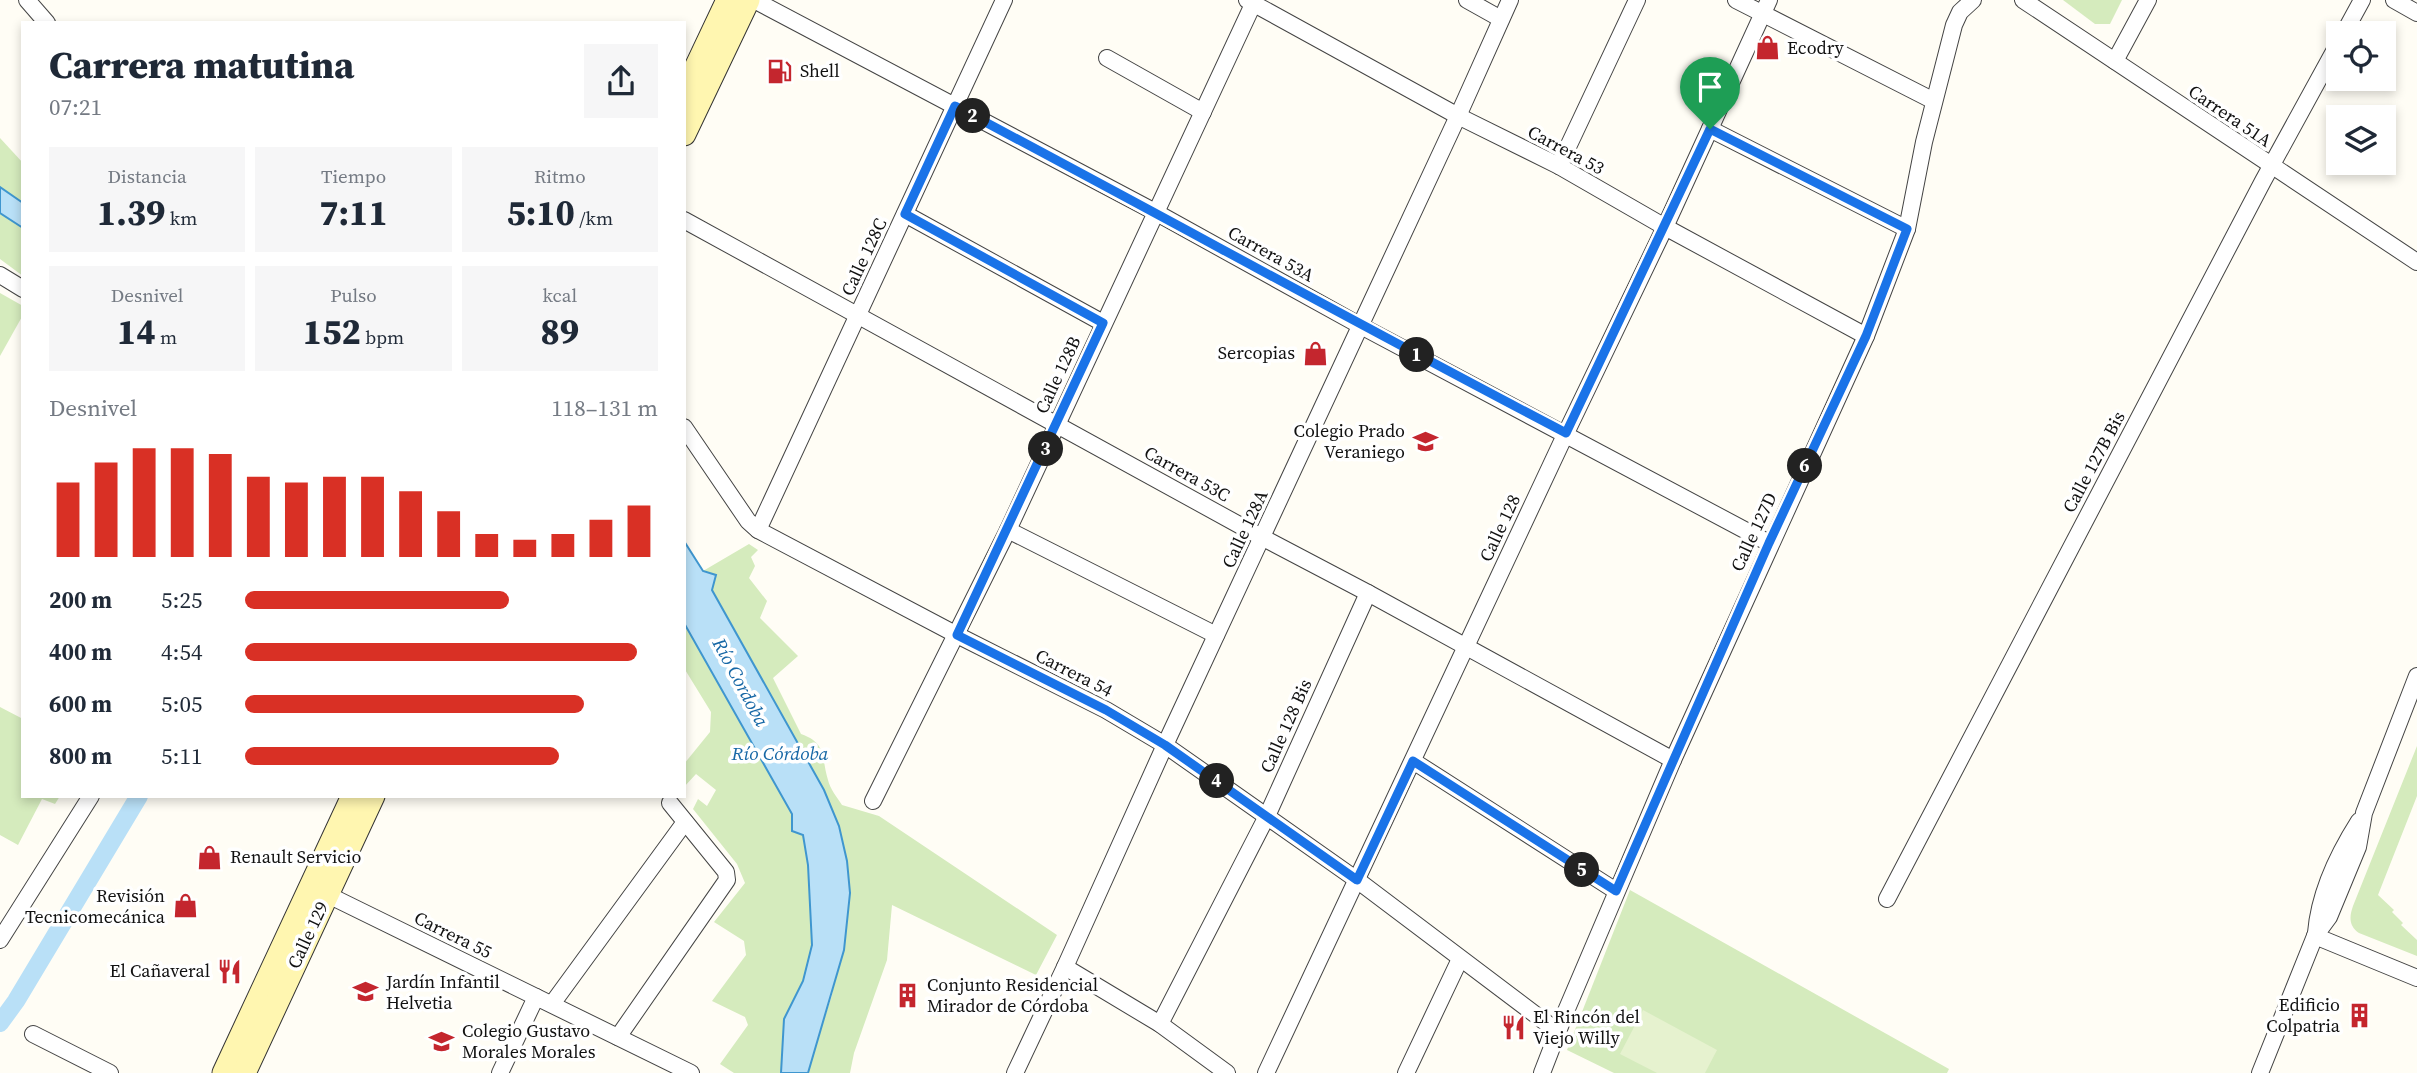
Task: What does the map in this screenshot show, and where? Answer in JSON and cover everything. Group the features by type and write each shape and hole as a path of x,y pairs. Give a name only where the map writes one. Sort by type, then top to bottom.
{"main road":[{"path":"686,89 728,0"},
{"path":"686,130 748,0"},
{"name":"Calle 129","path":"244,1073 319,890 352,798"},
{"name":"Calle 129","path":"224,1073 319,890 372,798"}],"street":[{"path":"27,0 45,21"},
{"name":"Carrera 53A","path":"754,0 1157,213 1361,326 1769,543"},
{"name":"Calle 128C","path":"758,530 1004,0"},
{"path":"1466,0 1501,19"},
{"name":"Calle 128A","path":"1015,1073 1510,0"},
{"path":"1559,166 1637,0"},
{"path":"1736,0 1766,7 1934,101"},
{"name":"Calle 127D","path":"1542,1073 1557,1031 1673,760 1769,543 1866,336 1907,229 1934,101 1954,25 1960,12 1973,0"},
{"name":"Carrera 51A","path":"2022,0 2417,262"},
{"path":"2115,61 2148,0"},
{"path":"2351,21 2362,0"},
{"path":"2394,0 2417,13"},
{"name":"Carrera 53","path":"1252,1 1458,116 1559,166 1866,336"},
{"name":"Calle 128B","path":"873,802 1008,530 1157,213 1252,1"},
{"name":"Calle 128","path":"1266,1073 1766,7"},
{"path":"1107,58 1203,111"},
{"name":"Calle 127B Bis","path":"1887,899 2326,66"},
{"path":"1710,129 1907,229"},
{"path":"905,214 1103,323"},
{"name":"Carrera 53C","path":"686,221 1262,538 1673,760"},
{"path":"0,275 21,288"},
{"name":"Carrera 54","path":"686,430 748,520 758,530 1106,710 1165,745 1357,880 1557,1031"},
{"path":"1008,530 1216,635"},
{"name":"Calle 128 Bis","path":"1160,1024 1267,816 1368,593"},
{"path":"2260,1073 2315,936 2318,912 2345,842 2364,813 2417,676"},
{"path":"1413,761 1616,891"},
{"path":"0,940 90,798"},
{"path":"618,1037 727,880 726,872 670,803"},
{"path":"552,1004 685,822"},
{"name":"Carrera 55","path":"319,890 691,1073"},
{"path":"2315,936 2417,978"},
{"path":"1406,1073 1460,959"},
{"path":"1065,967 1160,1024 1227,1073"},
{"path":"500,1073 536,997"},
{"path":"33,1034 110,1073"}],"green space":[{"path":"2063,0 2122,0 2110,24 2095,24"},
{"path":"0,138 21,161 21,275 0,259"},
{"path":"0,293 21,305 21,319 0,356"},
{"path":"749,544 758,550 751,557 755,566 749,578 767,601 760,618 798,656 773,678 801,734 819,746 829,783 842,805 879,816 1057,935 1036,975 892,905 887,960 854,1053 850,1073 808,1073 832,995 850,893 847,861 839,826 824,790 712,589 716,575 703,571"},
{"path":"686,627 803,834 808,865 812,945 803,981 784,1019 781,1073 734,1073 720,1064 748,1025 745,1017 712,1001 746,955 744,941 714,922 745,883 737,864 693,809 698,799 707,806 716,790 696,774 686,785 686,762 710,732 711,712 686,671"},
{"path":"0,707 21,718 21,798 59,798 55,804 42,799 18,845 0,835"},
{"path":"2417,746 2417,796 2378,895 2394,910 2392,912 2403,923 2401,925 2417,940 2417,956 2359,933 2353,927 2351,918 2353,906"},
{"path":"1630,890 1949,1069 1947,1073 1614,1073 1567,1050"},
{"path":"1643,1010 1717,1050 1705,1073 1657,1073 1620,1054"}],"water":[{"path":"0,187 21,202 21,227 0,213"},
{"name":"Río Córdoba","path":"686,544 703,571 716,575 712,590 824,790 839,826 847,861 850,893 844,950 808,1073 781,1073 784,1019 803,981 812,945 808,865 803,835 792,831 792,814 686,627"}],"waterway":[{"path":"0,1023 16,1001 138,798"}],"place":[{"name":"Ecodry","path":"1767,48"},
{"name":"Shell","path":"780,71"},
{"name":"Sercopias","path":"1315,353"},
{"name":"Colegio Prado Veraniego","path":"1425,441"},
{"name":"Renault Servicio","path":"210,857"},
{"name":"Revisión Tecnicomecánica","path":"185,906"},
{"name":"El Cañaveral","path":"230,971"},
{"name":"Jardín Infantil Helvetia","path":"366,992"},
{"name":"Conjunto Residencial Mirador de Córdoba","path":"907,995"},
{"name":"Edificio Colpatria","path":"2360,1015"},
{"name":"El Rincón del Viejo Willy","path":"1513,1027"},
{"name":"Colegio Gustavo Morales Morales","path":"442,1041"}],"route":[{"path":"955,106 1157,213 1361,326 1566,433 1710,129 1907,229 1866,336 1769,543 1616,891 1413,761 1357,880 1165,745 1106,710 957,635 1103,323 905,214 955,106"}],"water label":[{"name":"Río Cordoba","path":"741,682"}]}
